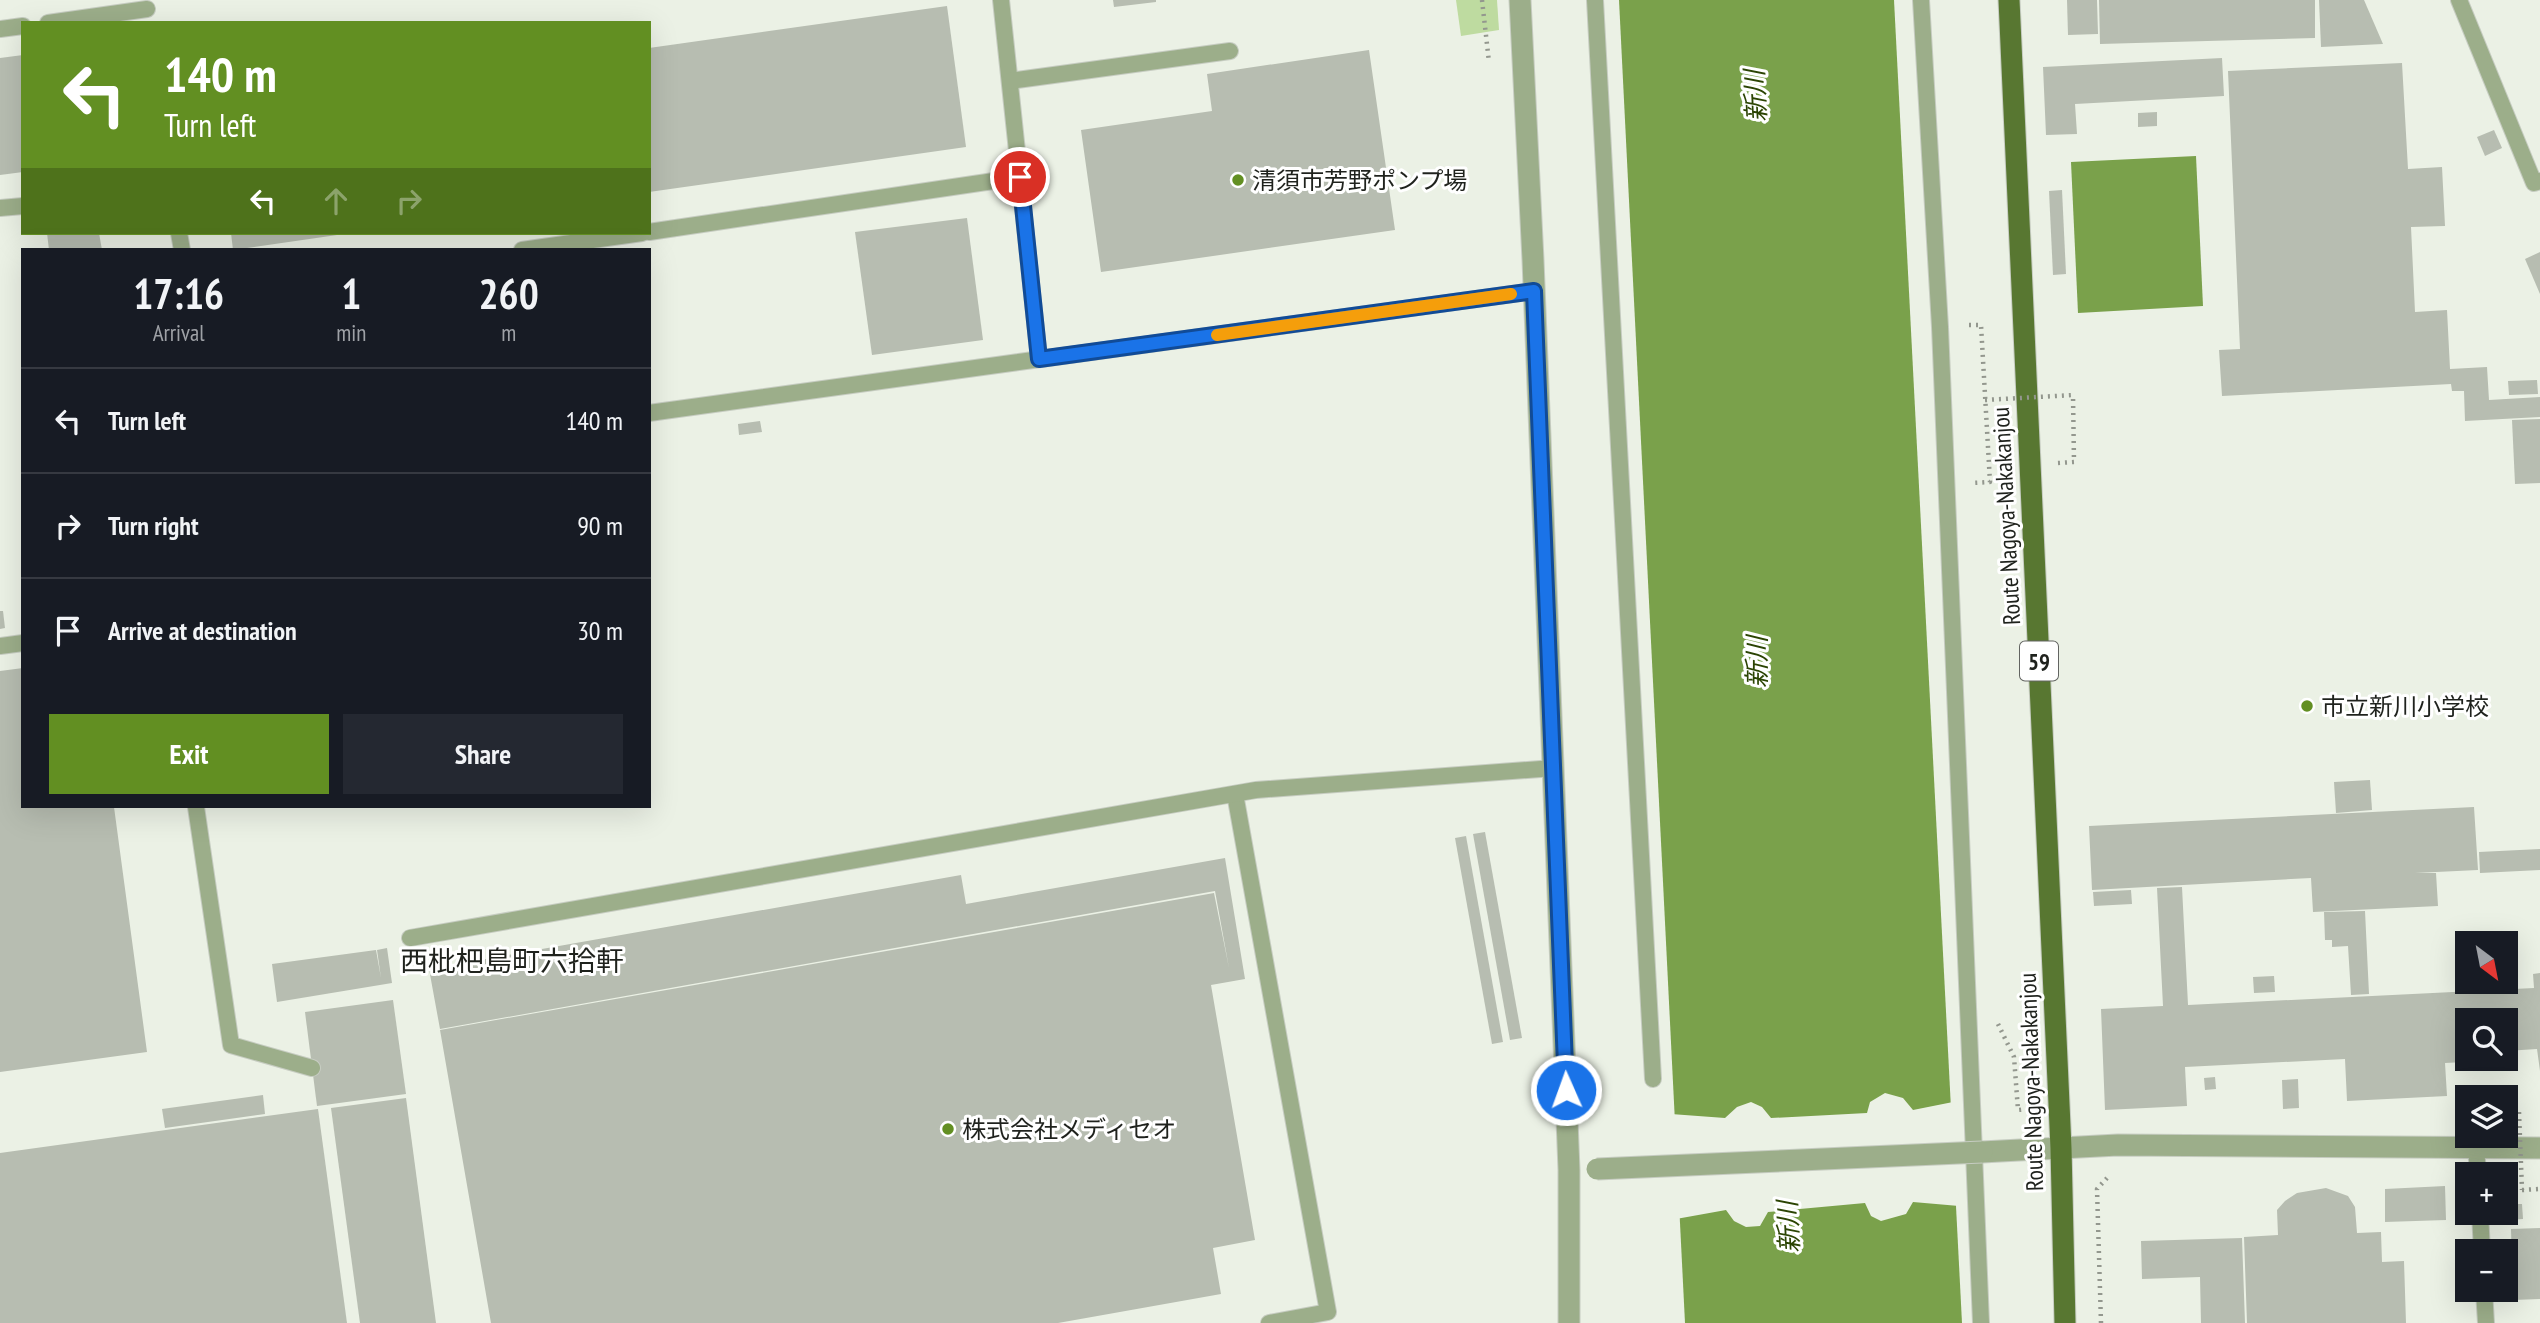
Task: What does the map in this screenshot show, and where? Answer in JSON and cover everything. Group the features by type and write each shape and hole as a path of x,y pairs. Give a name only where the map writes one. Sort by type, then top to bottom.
{"main road":[{"name":"Route Nagoya-Nakakanjou","path":"2009,0 2061,1148 2065,1323"}],"street":[{"path":"1520,0 1569,1170 1569,1323"},
{"path":"1569,1170 2118,1144 2455,1147"},
{"path":"2518,1148 2540,1148"}],"lane":[{"path":"1001,0 1039,359"},
{"path":"1595,0 1653,1079"},
{"path":"1921,0 1940,327 1981,1323"},
{"path":"2459,0 2534,183 2540,181"},
{"path":"64,21 147,11"},
{"path":"0,29 21,26"},
{"path":"1010,80 1230,51"},
{"path":"651,232 1020,177"},
{"path":"0,208 21,206"},
{"path":"551,248 623,243"},
{"path":"651,413 1534,291"},
{"path":"0,646 21,643"},
{"path":"410,938 1256,790 1553,768"},
{"path":"1235,794 1328,1312 1269,1323"},
{"path":"196,808 231,1045 312,1068"},
{"path":"2485,1302 2486,1323"}],"path":[{"path":"1981,325 1990,482"},
{"path":"1985,400 2073,395 2074,463 2057,463"},
{"path":"1996,1020 2014,1057 2018,1110 2058,1105"},
{"path":"2518,1112 2522,1189 2540,1189"},
{"path":"2518,1171 2528,1171"},
{"path":"2101,1323 2097,1189 2113,1172"}],"shaded area":[{"path":"1456,0 1497,0 1499,30 1461,36"}],"water":[{"name":"新川","path":"1619,0 1894,0 1962,1323 1685,1323"},
{"path":"2196,156 2203,306 2078,313 2071,162"}],"pier":[{"path":"1885,1093 1903,1098 1913,1110 1953,1102 1959,1206 1913,1202 1906,1214 1881,1221 1871,1216 1865,1203 1768,1212 1760,1226 1746,1227 1734,1221 1726,1210 1676,1219 1671,1114 1725,1118 1737,1107 1751,1102 1762,1107 1771,1118 1867,1113 1870,1102"}],"building":[{"path":"1113,0 1156,0 1156,2 1114,7"},
{"path":"2067,0 2097,0 2098,34 2068,35"},
{"path":"2099,0 2315,0 2315,38 2100,44"},
{"path":"2319,0 2364,0 2383,44 2321,47"},
{"path":"947,6 966,147 651,192 651,48"},
{"name":"清須市芳野ポンプ場","path":"1369,50 1395,230 1101,272 1081,130 1212,111 1207,74"},
{"path":"21,55 21,172 0,175 0,58"},
{"path":"2222,58 2224,96 2075,104 2077,134 2046,135 2043,67"},
{"path":"2402,63 2408,169 2442,167 2445,226 2411,227 2415,312 2447,310 2450,369 2487,367 2489,400 2540,397 2540,417 2465,421 2464,391 2452,391 2451,384 2222,396 2219,350 2240,349 2228,71"},
{"path":"2157,112 2157,126 2138,127 2138,113"},
{"path":"2494,130 2502,148 2485,156 2477,137"},
{"path":"2062,190 2066,274 2053,275 2049,191"},
{"path":"967,218 983,340 872,355 855,232"},
{"path":"47,235 99,235 102,248 49,248"},
{"path":"231,235 337,235 247,248 233,248"},
{"path":"2540,252 2540,294 2525,259"},
{"path":"2537,380 2538,394 2509,395 2508,381"},
{"path":"2540,419 2540,483 2515,484 2512,420"},
{"path":"760,421 762,432 739,435 738,424"},
{"path":"0,611 3,611 5,628 0,629"},
{"path":"21,668 21,808 114,808 147,1052 0,1072 0,671"},
{"path":"2370,780 2372,810 2336,813 2334,782"},
{"path":"2474,807 2478,870 2415,873 2436,873 2438,906 2313,912 2311,878 2092,890 2089,826"},
{"path":"1485,832 1522,1038 1510,1040 1473,834"},
{"path":"1466,836 1503,1042 1492,1044 1455,838"},
{"path":"2540,849 2540,870 2480,873 2479,852"},
{"path":"1225,858 1245,979 1211,985 1255,1240 1213,1248 1221,1294 1058,1323 491,1323 440,1030 1214,893 1229,968 1215,891 440,1029 429,969 961,875 966,904"},
{"path":"2182,887 2188,1005 2455,992 2455,994 2518,994 2518,989 2534,988 2533,974 2540,973 2540,1071 2537,1049 2518,1050 2518,1008 2455,1008 2455,1062 2445,1063 2447,1096 2347,1101 2345,1059 2185,1067 2187,1106 2105,1110 2101,1009 2163,1006 2157,888"},
{"path":"2131,890 2132,904 2094,906 2093,892"},
{"path":"2365,911 2369,994 2351,995 2348,946 2332,947 2332,940 2325,940 2324,912"},
{"path":"387,948 392,983 277,1002 272,964 376,950 381,978 377,950"},
{"path":"2274,976 2275,992 2254,993 2253,977"},
{"path":"393,1000 406,1094 317,1106 305,1012"},
{"path":"2215,1077 2216,1089 2205,1090 2204,1078"},
{"path":"2298,1079 2299,1108 2283,1109 2282,1080"},
{"path":"263,1095 265,1114 165,1128 162,1109"},
{"path":"406,1098 436,1323 360,1323 331,1108"},
{"path":"318,1109 347,1323 0,1323 0,1153"},
{"path":"2445,1186 2446,1220 2385,1222 2385,1189"},
{"path":"2326,1188 2348,1196 2355,1207 2357,1233 2381,1232 2382,1262 2404,1261 2406,1323 2247,1323 2244,1237 2278,1235 2277,1210 2285,1201 2297,1193"},
{"path":"2518,1204 2522,1204 2523,1219 2518,1219"},
{"path":"2540,1228 2540,1299 2518,1300 2518,1239 2511,1239 2511,1229"},
{"path":"2242,1238 2245,1323 2201,1323 2200,1277 2142,1279 2141,1241"}],"slow traffic":[{"path":"1217,335 1511,294"}],"place":[{"name":"清須市芳野ポンプ場","path":"1238,180"},
{"name":"市立新川小学校","path":"2307,706"},
{"name":"株式会社メディセオ","path":"948,1129"}],"district":[{"name":"西枇杷島町六拾軒","path":"512,960"}],"route":[{"path":"1020,177 1039,359 1534,291 1566,1090"}]}
